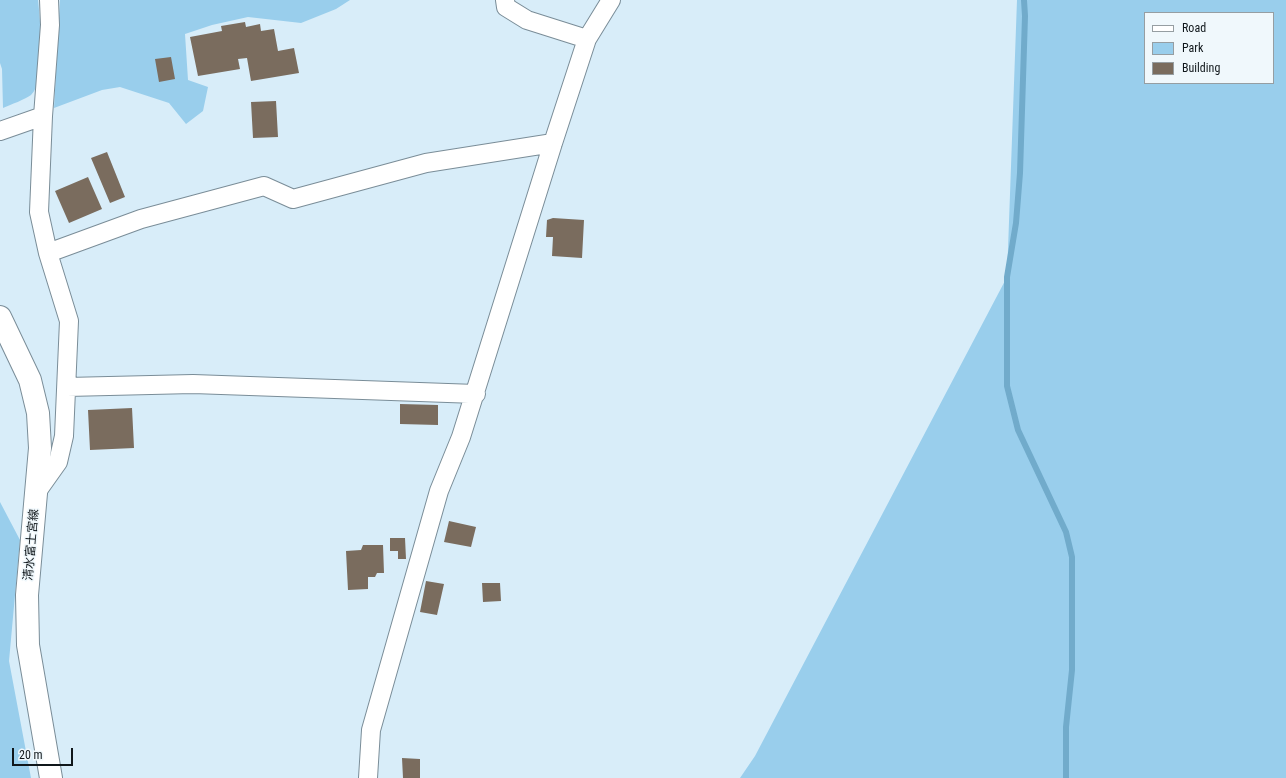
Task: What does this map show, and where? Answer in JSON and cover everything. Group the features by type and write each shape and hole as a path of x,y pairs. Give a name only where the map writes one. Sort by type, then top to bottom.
{"main road":[{"name":"清水富士宮線","path":"0,317 30,380 38,413 40,448 27,595 28,646 51,778"}],"street":[{"path":"36,493 58,462 64,436 69,321 48,253 39,212 43,116 50,25 49,0"},
{"path":"506,0 506,7 527,20 587,39"},
{"path":"368,778 371,730 438,491 461,437 476,394 553,143 587,39 611,0"},
{"path":"0,131 43,116"},
{"path":"48,253 141,219 264,186 293,199 426,163 553,143"},
{"path":"67,387 193,384 476,394"}],"green space":[{"path":"0,0 38,0 41,35 41,64 36,87 29,97 3,108 2,69 0,63"},
{"path":"60,0 350,0 336,9 301,23 248,17 212,25 185,34 188,80 208,87 203,111 186,124 169,103 120,87 102,90 54,108"},
{"path":"1017,0 1286,0 1286,778 740,778 755,756 1007,277"},
{"path":"0,502 20,540 9,661 31,778 0,778"}],"building":[{"path":"245,22 246,27 260,24 261,31 274,29 278,51 294,48 299,73 251,81 247,58 238,59 240,69 198,76 190,37 222,31 221,26"},
{"path":"171,57 175,79 159,82 155,59"},
{"path":"276,101 278,137 253,138 251,102"},
{"path":"107,152 125,197 110,203 91,158"},
{"path":"88,177 102,209 69,223 55,191"},
{"path":"553,218 584,220 582,258 552,256 553,237 546,237 547,220"},
{"path":"400,404 438,405 438,425 400,424"},
{"path":"132,408 134,448 90,450 88,410"},
{"path":"449,521 476,527 471,547 444,542"},
{"path":"390,538 405,538 406,559 398,559 398,551 390,551"},
{"path":"363,545 383,545 384,573 377,573 375,577 368,577 368,589 348,590 346,551 361,550"},
{"path":"426,581 444,584 437,615 420,612"},
{"path":"482,583 500,583 501,601 483,602"},
{"path":"402,758 420,759 420,778 403,778"}],"waterway":[{"path":"1024,0 1025,16 1020,173 1016,223 1007,277 1007,386 1018,430 1066,532 1072,557 1072,670 1066,727 1066,778"}]}
